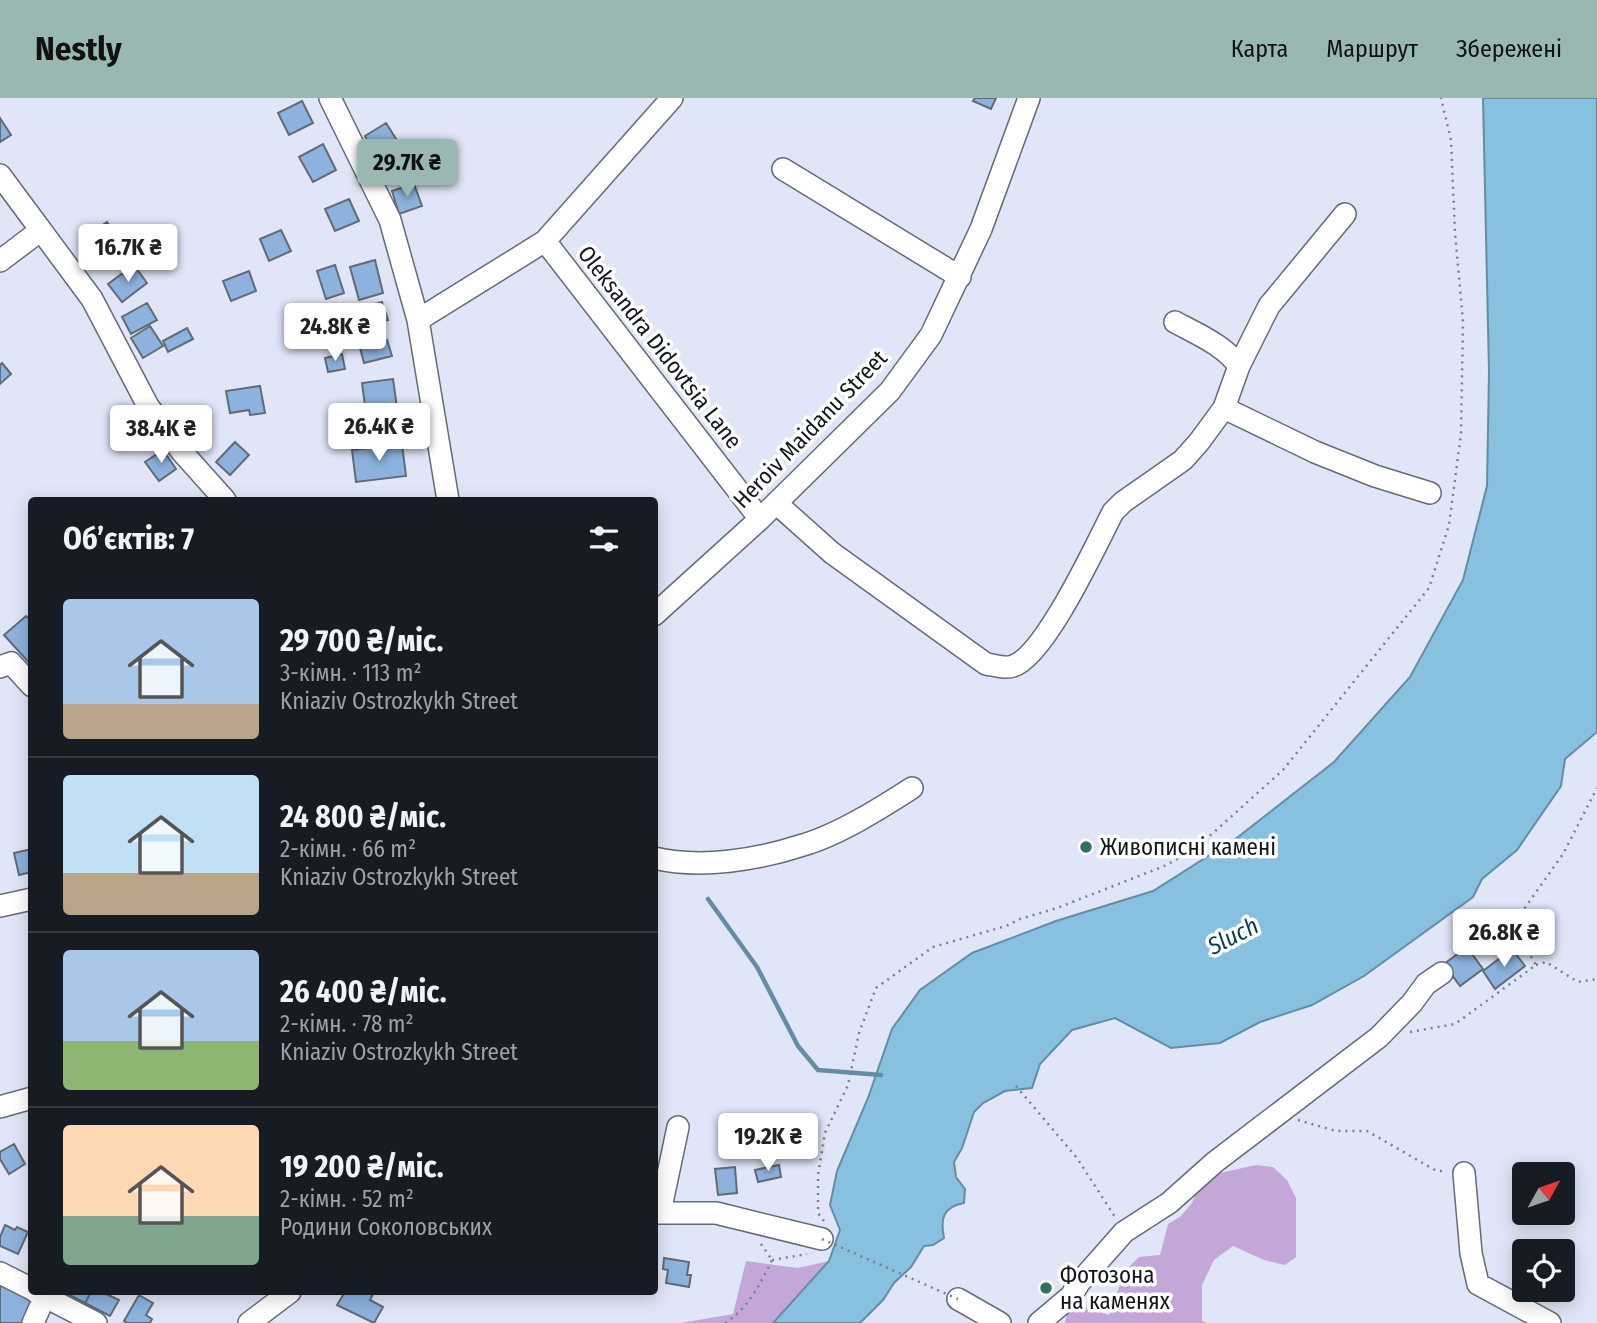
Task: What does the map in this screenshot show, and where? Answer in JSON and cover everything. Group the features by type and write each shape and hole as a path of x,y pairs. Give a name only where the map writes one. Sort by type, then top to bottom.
{"street":[{"path":"330,98 390,220 418,320 447,497"},
{"path":"418,320 545,242 672,98"},
{"name":"Heroiv Maidanu Street","path":"658,611 760,519 890,391 931,335 981,229 1029,98"},
{"path":"783,169 960,277"},
{"path":"0,175 92,299 148,405 182,452 222,497"},
{"path":"776,503 832,553 986,664 1012,667 1030,657 1045,638 1113,512 1122,502 1183,460 1224,408 1239,366 1269,306 1345,214"},
{"path":"0,261 41,230"},
{"name":"Oleksandra Didovtsia Lane","path":"545,242 760,519"},
{"path":"1175,323 1209,341 1233,358 1239,366"},
{"path":"1224,408 1315,452 1430,494"},
{"path":"0,667 11,663 28,682"},
{"path":"658,859 672,862 708,862 749,857 804,845 875,811 912,788"},
{"path":"0,906 28,900"},
{"path":"1039,1323 1071,1296 1079,1283 1124,1232 1169,1203 1215,1161 1379,1037 1412,1003 1426,984 1442,973"},
{"path":"0,1107 28,1099"},
{"path":"658,1208 678,1127"},
{"path":"1464,1172 1471,1253 1478,1284 1524,1316 1550,1323"},
{"path":"658,1212 716,1213 825,1238"},
{"path":"0,1273 28,1287"},
{"path":"33,1323 38,1295"},
{"path":"44,1295 96,1323"},
{"path":"249,1323 286,1295"},
{"path":"958,1299 996,1322"}],"path":[{"path":"825,1238 818,1213 818,1175 825,1133 848,1085 859,1033 876,988 933,947 1057,908 1162,867 1193,851 1283,770 1429,588 1449,526 1461,422 1463,322 1455,233 1451,140 1441,98"},
{"path":"1536,965 1517,932 1517,919 1563,854 1597,788"},
{"path":"1379,1037 1455,1024 1536,965 1546,962 1578,982 1597,978"},
{"path":"1016,1086 1077,1157 1124,1232"},
{"path":"1278,1114 1336,1131 1367,1131 1435,1170 1464,1172"},
{"path":"725,1323 747,1304 772,1260 825,1238 958,1299"},
{"path":"760,1242 772,1260"}],"shaded area":[{"path":"1256,1165 1273,1167 1287,1180 1296,1198 1296,1257 1285,1265 1264,1260 1233,1246 1214,1260 1202,1285 1202,1321 1207,1323 1065,1323 1067,1313 1081,1306 1109,1315 1125,1271 1139,1257 1160,1255 1168,1224 1181,1216 1192,1203 1199,1187 1211,1175"},
{"path":"746,1261 798,1268 829,1261 773,1323 681,1323 733,1314"}],"water":[{"name":"Sluch","path":"1483,98 1597,98 1597,732 1565,759 1561,786 1517,850 1482,879 1473,897 1364,976 1312,1005 1260,1022 1220,1043 1171,1048 1115,1018 1072,1030 1040,1064 1032,1088 1005,1091 983,1103 974,1112 962,1148 954,1162 956,1177 965,1189 964,1203 951,1207 945,1214 942,1225 944,1238 933,1245 924,1246 911,1267 860,1323 773,1323 829,1261 840,1230 830,1205 837,1171 868,1098 892,1029 920,990 972,953 1056,921 1153,891 1238,837 1334,762 1410,677 1463,580 1487,486 1489,372"}],"building":[{"path":"975,98 996,98 991,109 973,101"},
{"path":"302,101 313,123 289,135 278,113"},
{"path":"0,118 11,135 0,142"},
{"path":"386,123 398,142 376,155 365,136"},
{"path":"323,144 336,170 313,182 299,157"},
{"path":"414,184 422,206 399,214 392,191"},
{"path":"349,199 359,221 335,231 325,209"},
{"path":"107,222 123,245 97,264 81,240"},
{"path":"281,230 291,251 269,261 260,239"},
{"path":"375,260 383,293 359,300 350,267"},
{"path":"134,265 147,283 122,302 108,284"},
{"path":"335,265 344,293 326,299 317,271"},
{"path":"249,271 256,291 231,301 223,281"},
{"path":"382,302 388,320 358,329 352,311"},
{"path":"147,303 157,320 131,334 122,317"},
{"path":"150,326 163,346 143,358 131,338"},
{"path":"187,328 193,339 168,352 163,341"},
{"path":"387,340 392,356 364,363 360,348"},
{"path":"342,354 345,369 328,372 325,358"},
{"path":"2,363 11,374 0,384 0,365"},
{"path":"393,379 397,408 366,413 362,383"},
{"path":"260,386 265,413 250,415 249,410 230,413 226,391"},
{"path":"235,442 249,455 230,475 216,462"},
{"path":"402,444 406,476 356,482 352,450"},
{"path":"163,450 176,469 159,481 145,462"},
{"path":"26,616 28,618 28,662 4,635"},
{"path":"28,850 28,873 19,875 14,853"},
{"path":"1467,947 1483,969 1460,986 1444,964"},
{"path":"1512,949 1525,966 1495,989 1483,971"},
{"path":"14,1144 25,1164 9,1174 0,1159 0,1152"},
{"path":"779,1165 781,1177 758,1182 755,1170"},
{"path":"735,1167 737,1193 718,1195 715,1169"},
{"path":"5,1225 28,1232 18,1254 0,1246"},
{"path":"664,1258 689,1262 689,1287 666,1283 668,1270 663,1269"},
{"path":"0,1278 28,1291 28,1295 38,1296 25,1323 0,1323"},
{"path":"70,1295 89,1295 85,1303"},
{"path":"89,1295 108,1295 119,1300 110,1316 85,1303"},
{"path":"139,1295 153,1303 146,1315 152,1319 150,1323 127,1323 124,1321"},
{"path":"343,1295 372,1295 370,1300 383,1307 374,1323 337,1305"}],"waterway":[{"path":"708,899 757,967 798,1046 818,1070 881,1075"}],"place":[{"name":"Живописні камені","path":"1086,847"},
{"name":"Фотозона на каменях","path":"1046,1288"}]}
